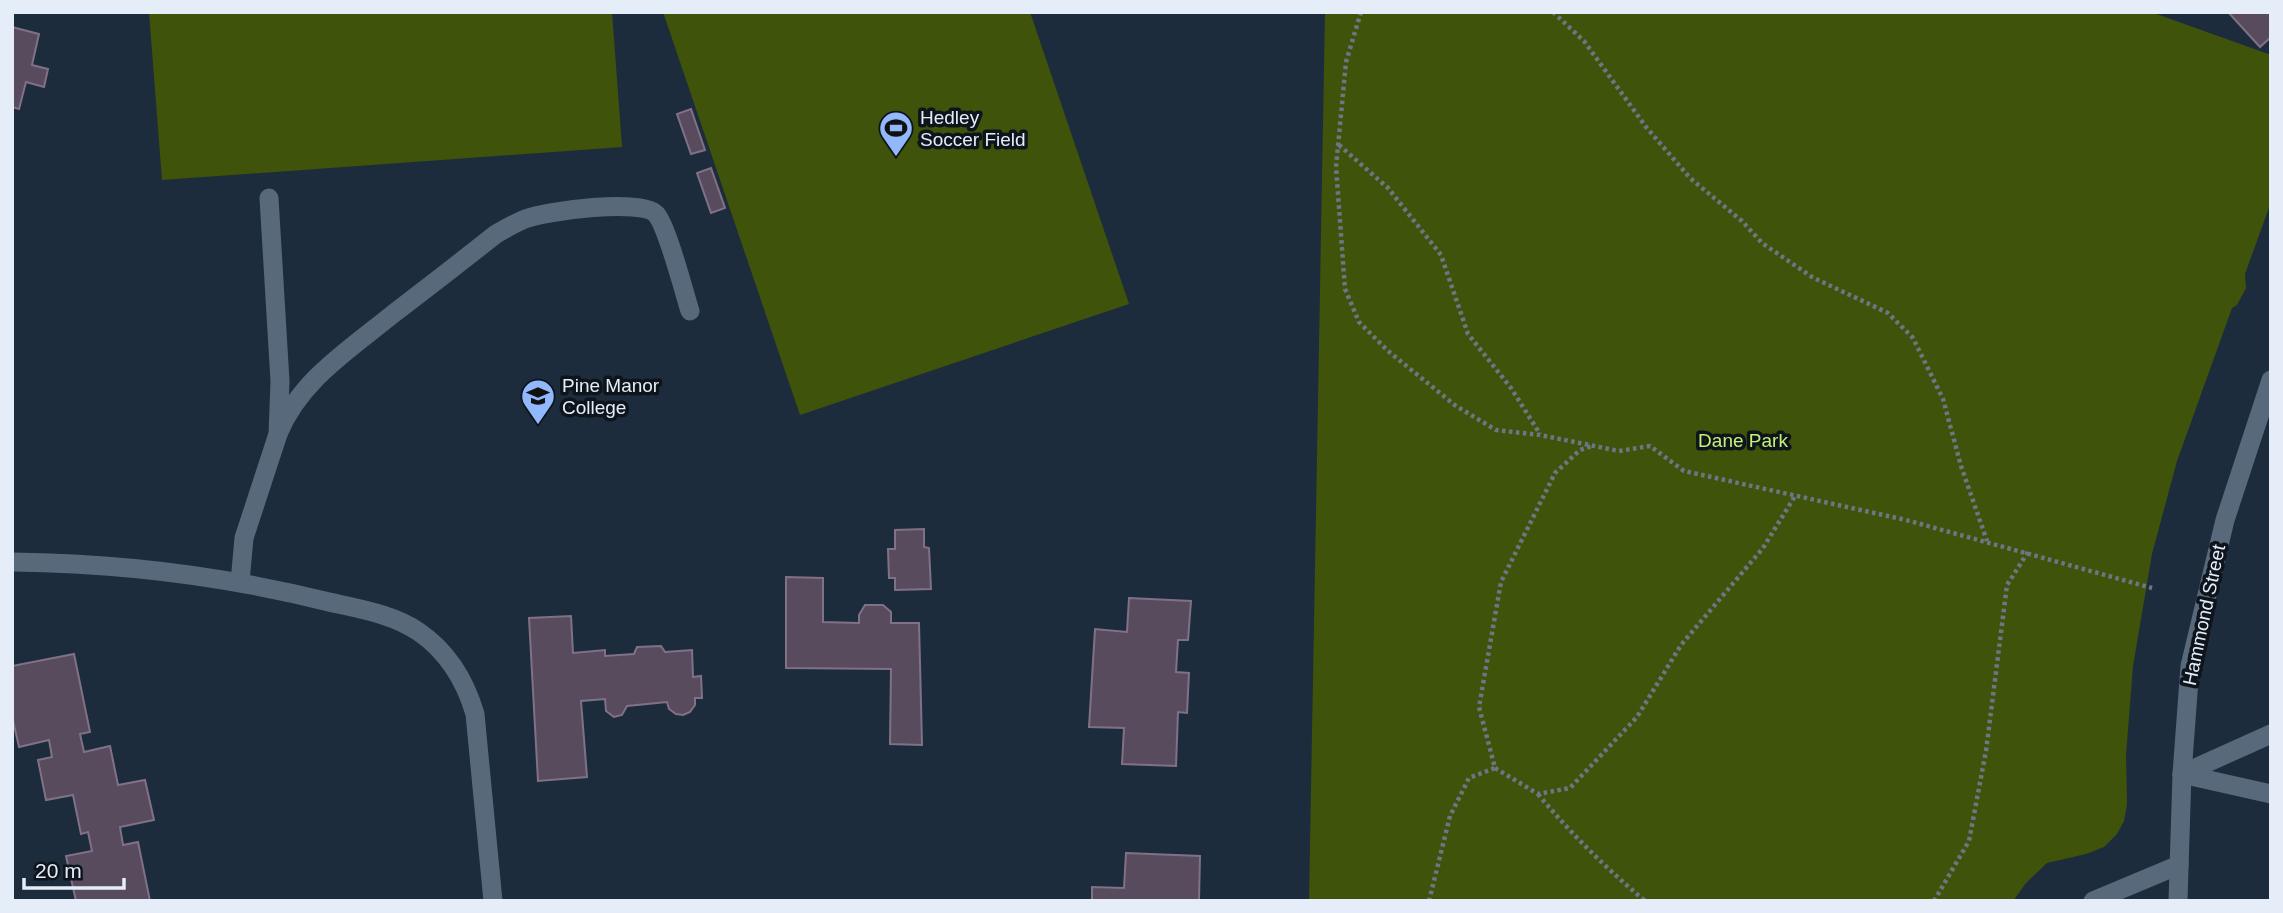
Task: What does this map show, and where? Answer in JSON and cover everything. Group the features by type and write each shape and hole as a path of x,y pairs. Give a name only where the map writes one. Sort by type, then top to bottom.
{"main road":[{"path":"269,198 280,381 278,434"},
{"path":"240,582 244,538 278,434 302,393 335,360 496,234 525,219 552,212 637,206 649,209 660,220 690,311"},
{"name":"Hammond Street","path":"2178,901 2182,774 2190,666 2225,520 2271,380"},
{"path":"12,562 63,562 139,568 240,582 387,617 420,633 447,657 466,688 475,714 493,901"},
{"path":"2182,774 2271,734"},
{"path":"2182,774 2271,794"},
{"path":"2093,901 2179,865"}],"path":[{"path":"1361,12 1346,62 1336,167 1345,289 1359,322 1388,351 1466,412 1496,430 1540,435 1619,451 1650,446 1684,471 1906,520 2151,588"},
{"path":"1553,12 1584,41 1646,127 1690,178 1742,221 1762,243 1812,277 1888,313 1913,338 1942,399 1987,541"},
{"path":"1339,145 1388,188 1441,256 1468,334 1511,388 1540,435"},
{"path":"1592,446 1580,450 1555,474 1501,582 1479,707 1494,768 1538,794 1570,832 1645,901"},
{"path":"1538,794 1570,788 1637,718 1681,645 1763,548 1795,496"},
{"path":"1934,901 1969,841 1986,751 2007,585 2028,552"},
{"path":"1429,901 1450,816 1469,778 1494,768"}],"green space":[{"path":"149,12 612,12 622,147 162,180"},
{"name":"Hedley Soccer Field","path":"663,12 1030,12 1129,304 800,415"},
{"name":"Dane Park","path":"1325,12 2151,12 2271,55 2271,202 2245,274 2246,288 2237,305 2232,308 2177,461 2152,554 2133,666 2126,755 2127,804 2124,821 2117,834 2104,847 2047,863 2026,883 2013,901 1309,901"}],"building":[{"path":"2228,12 2271,12 2271,37 2260,47"},
{"path":"12,27 39,34 32,65 48,69 44,87 26,82 19,109 12,107"},
{"path":"691,109 705,150 691,154 677,114"},
{"path":"711,168 725,208 711,213 697,173"},
{"path":"924,529 924,547 929,548 931,589 895,590 895,578 889,578 888,549 895,549 895,530"},
{"path":"786,577 823,578 823,622 859,623 859,615 865,605 883,605 891,612 891,623 919,623 922,745 890,744 891,669 786,668"},
{"path":"1129,598 1191,601 1188,640 1178,640 1176,672 1189,673 1187,713 1178,712 1176,766 1122,764 1124,728 1089,727 1095,629 1127,632"},
{"path":"571,616 573,653 605,650 605,656 634,654 637,647 661,646 665,652 692,650 693,677 701,676 702,698 695,698 695,705 690,712 683,715 669,709 667,702 627,706 622,715 614,717 606,711 605,699 581,701 587,777 538,781 529,618"},
{"path":"74,654 90,732 80,734 84,752 110,746 118,785 145,780 154,820 120,827 123,845 138,842 150,901 76,901 66,856 92,851 88,832 81,834 73,795 46,800 38,760 52,757 49,740 19,747 12,716 12,666"},
{"path":"1126,853 1200,856 1199,900 1092,901 1092,887 1124,888"}],"place":[{"name":"Hedley Soccer Field","path":"896,158"},
{"name":"Pine Manor College","path":"538,426"}]}
